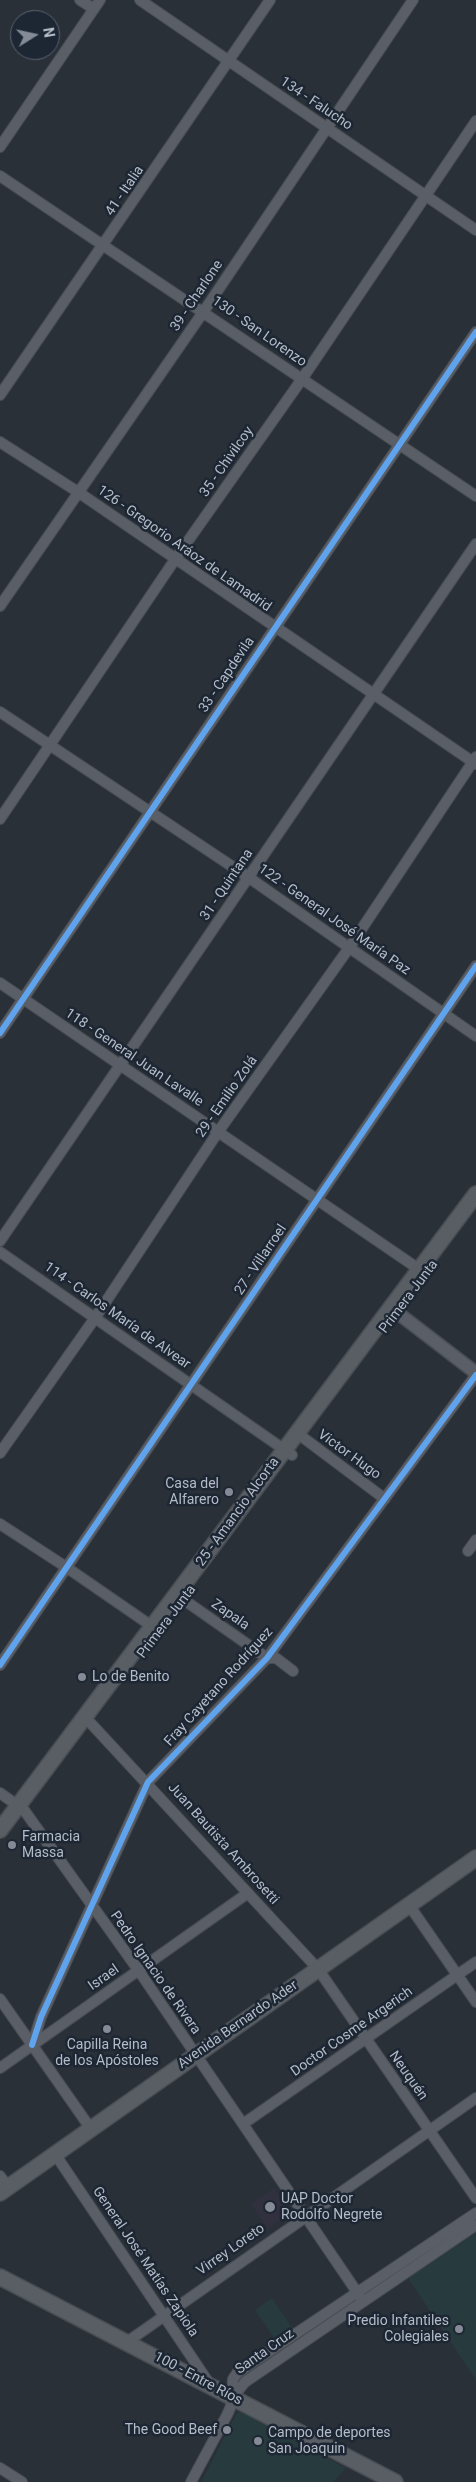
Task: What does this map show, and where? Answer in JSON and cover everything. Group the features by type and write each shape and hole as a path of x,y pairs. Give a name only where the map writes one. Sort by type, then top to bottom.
{"main road":[{"path":"422,1272 476,1194"},
{"name":"Primera Junta","path":"0,1841 21,1808 181,1598 393,1310 422,1272 476,1209"},
{"path":"0,1830 21,1808"},
{"name":"Avenida Bernardo Ader","path":"3,2186 56,2154 476,1858"},
{"name":"100 - Entre Ríos","path":"0,2277 395,2482"}],"street":[{"path":"80,0 94,9"},
{"path":"0,147 100,0"},
{"name":"134 - Falucho","path":"140,0 476,230"},
{"name":"41 - Italia","path":"0,396 270,0"},
{"name":"39 - Charlone","path":"0,606 204,311 413,0"},
{"name":"35 - Chivilcoy","path":"0,819 176,558 302,379 476,120"},
{"name":"130 - San Lorenzo","path":"0,176 204,311 476,496"},
{"name":"33 - Capdevila","path":"0,1033 476,332"},
{"name":"126 - Gregorio Aráoz de Lamadrid","path":"0,442 78,492 274,627 475,761"},
{"name":"31 - Quintana","path":"0,1241 476,544"},
{"name":"122 - General José María Paz","path":"0,712 248,877 476,1036"},
{"name":"29 - Emilio Zolá","path":"0,1453 94,1318 218,1132 349,948 475,761"},
{"name":"27 - Villarroel","path":"0,1665 476,966"},
{"name":"118 - General Juan Lavalle","path":"0,983 422,1272"},
{"name":"114 - Carlos María de Alvear","path":"0,1252 288,1452"},
{"path":"393,1310 476,1374"},
{"name":"Fray Cayetano Rodríguez","path":"32,2045 41,2017 148,1782 267,1658 476,1374"},
{"name":"Victor Hugo","path":"301,1436 385,1499"},
{"path":"0,1524 66,1567 155,1630"},
{"path":"468,1551 476,1540"},
{"name":"Zapala","path":"181,1598 267,1658 276,1658 293,1670"},
{"name":"Juan Bautista Ambrosetti","path":"88,1720 148,1782 318,1969"},
{"name":"Pedro Ignacio de Rivera","path":"0,1793 21,1808 91,1905 306,2215 360,2297"},
{"name":"Israel","path":"0,2068 248,1893"},
{"path":"409,1905 476,2002"},
{"name":"Doctor Cosme Argerich","path":"243,2124 476,1962"},
{"name":"Neuquén","path":"318,1969 476,2198"},
{"path":"0,1999 91,2129"},
{"name":"Virrey Loreto","path":"127,2342 306,2215 476,2098"},
{"name":"General José Matías Zapiola","path":"56,2154 212,2387"},
{"name":"Santa Cruz","path":"232,2398 245,2382 476,2213"},
{"name":"Santa Cruz","path":"360,2297 476,2225"},
{"path":"191,2482 227,2415 232,2398"},
{"path":"1,2469 22,2482"}],"shaded area":[{"name":"UAP Doctor Rodolfo Negrete","path":"274,2188 289,2210 287,2215 268,2229 251,2204"}],"green space":[{"name":"Predio Infantiles Colegiales","path":"476,2233 476,2380 408,2278"},
{"path":"272,2298 292,2328 275,2339 255,2310"},
{"name":"Campo de deportes San Joaquin","path":"241,2412 346,2468 333,2482 201,2482 237,2413"}],"cycle path":[{"path":"0,1033 476,332"},
{"path":"0,1665 476,966"},
{"path":"32,2045 41,2017 148,1782 267,1658 476,1375"}],"place":[{"name":"Casa del Alfarero","path":"229,1492"},
{"name":"Lo de Benito","path":"82,1677"},
{"name":"Farmacia Massa","path":"12,1845"},
{"name":"Capilla Reina de los Apóstoles","path":"107,2029"},
{"name":"UAP Doctor Rodolfo Negrete","path":"270,2207"},
{"name":"Predio Infantiles Colegiales","path":"459,2329"},
{"name":"The Good Beef","path":"227,2430"},
{"name":"Campo de deportes San Joaquin","path":"258,2441"}]}
